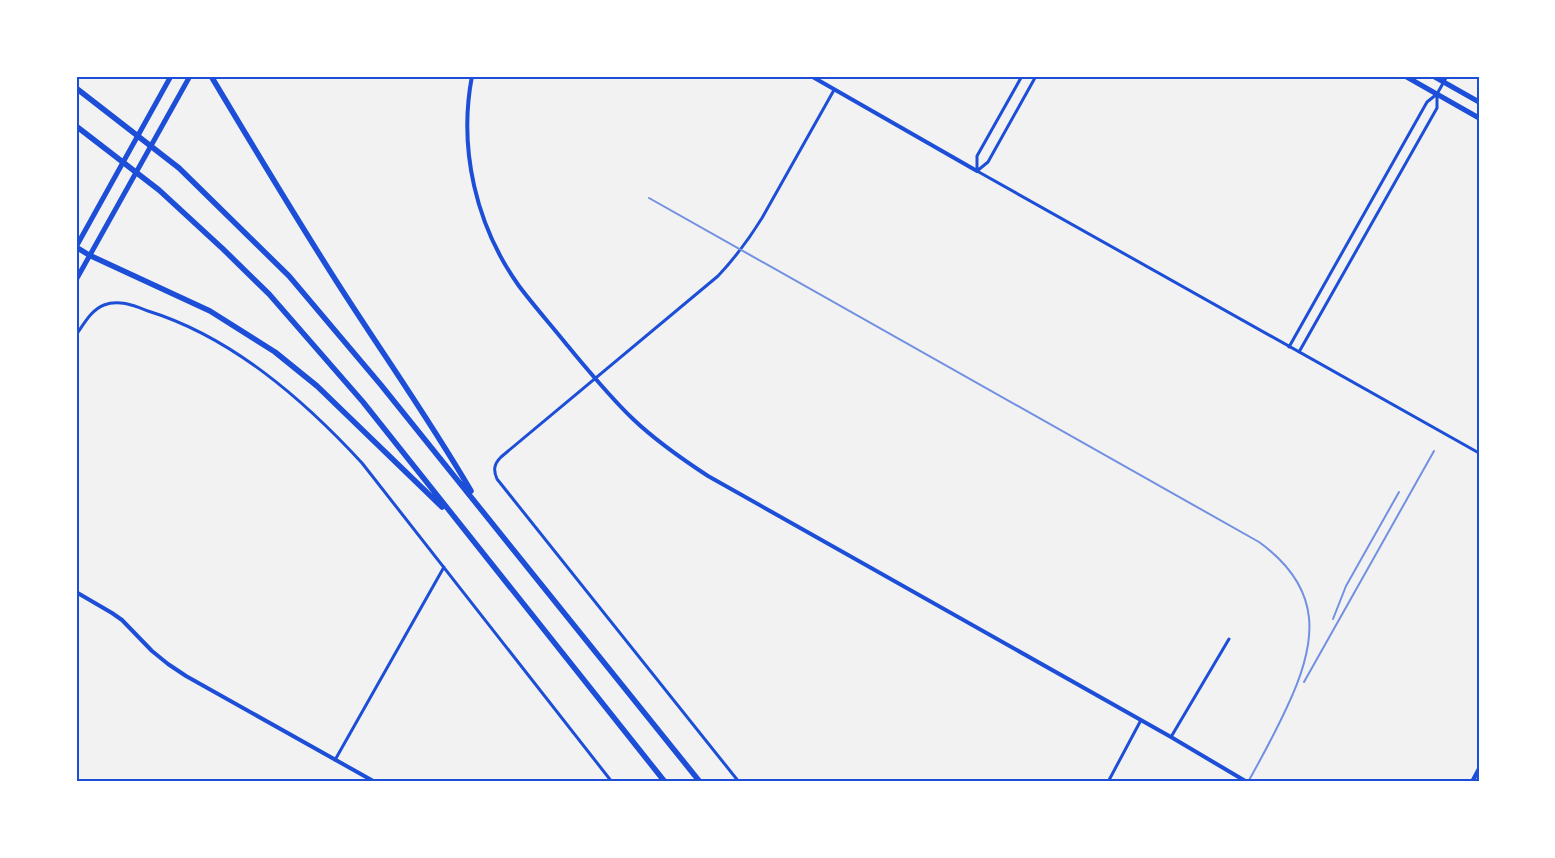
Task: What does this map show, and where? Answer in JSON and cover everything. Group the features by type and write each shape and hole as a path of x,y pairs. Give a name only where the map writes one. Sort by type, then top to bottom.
{"highway":[{"path":"211,76 342,290 445,446 479,506"},
{"path":"76,88 179,168 289,276 375,377 700,782"},
{"path":"76,126 159,190 269,294 363,402 665,782"},
{"path":"76,247 210,311 275,352 323,391 458,522"}],"main road":[{"path":"76,247 171,76"},
{"path":"76,280 190,76"},
{"path":"1405,76 1479,118"},
{"path":"1432,76 1479,102"},
{"path":"1472,782 1479,769"}],"street":[{"path":"472,76 468,108 468,147 471,173 485,223 499,254 518,285 595,379 634,420 675,454 708,476 1141,720 1247,782"},
{"path":"810,76 1479,453"},
{"path":"977,171 978,156 1022,76"},
{"path":"977,171 988,162 1036,76"},
{"path":"1289,347 1427,102 1437,94 1447,76"},
{"path":"739,782 497,479 494,468 501,457 718,276 731,262 762,218 834,90"},
{"path":"1298,352 1437,108 1437,94"},
{"path":"76,335 94,311 104,305 128,304 170,318 226,347 304,404 334,432 362,463 612,782"},
{"path":"335,760 444,567"},
{"path":"76,592 121,620 152,651 186,676 375,782"},
{"path":"1171,738 1229,638"},
{"path":"1108,782 1141,720"}],"railway":[{"path":"649,198 1259,542 1280,560 1295,578 1305,598 1309,618 1309,639 1305,660 1287,707 1248,782"},
{"path":"1304,682 1434,451"},
{"path":"1333,619 1346,586 1399,492"}]}
